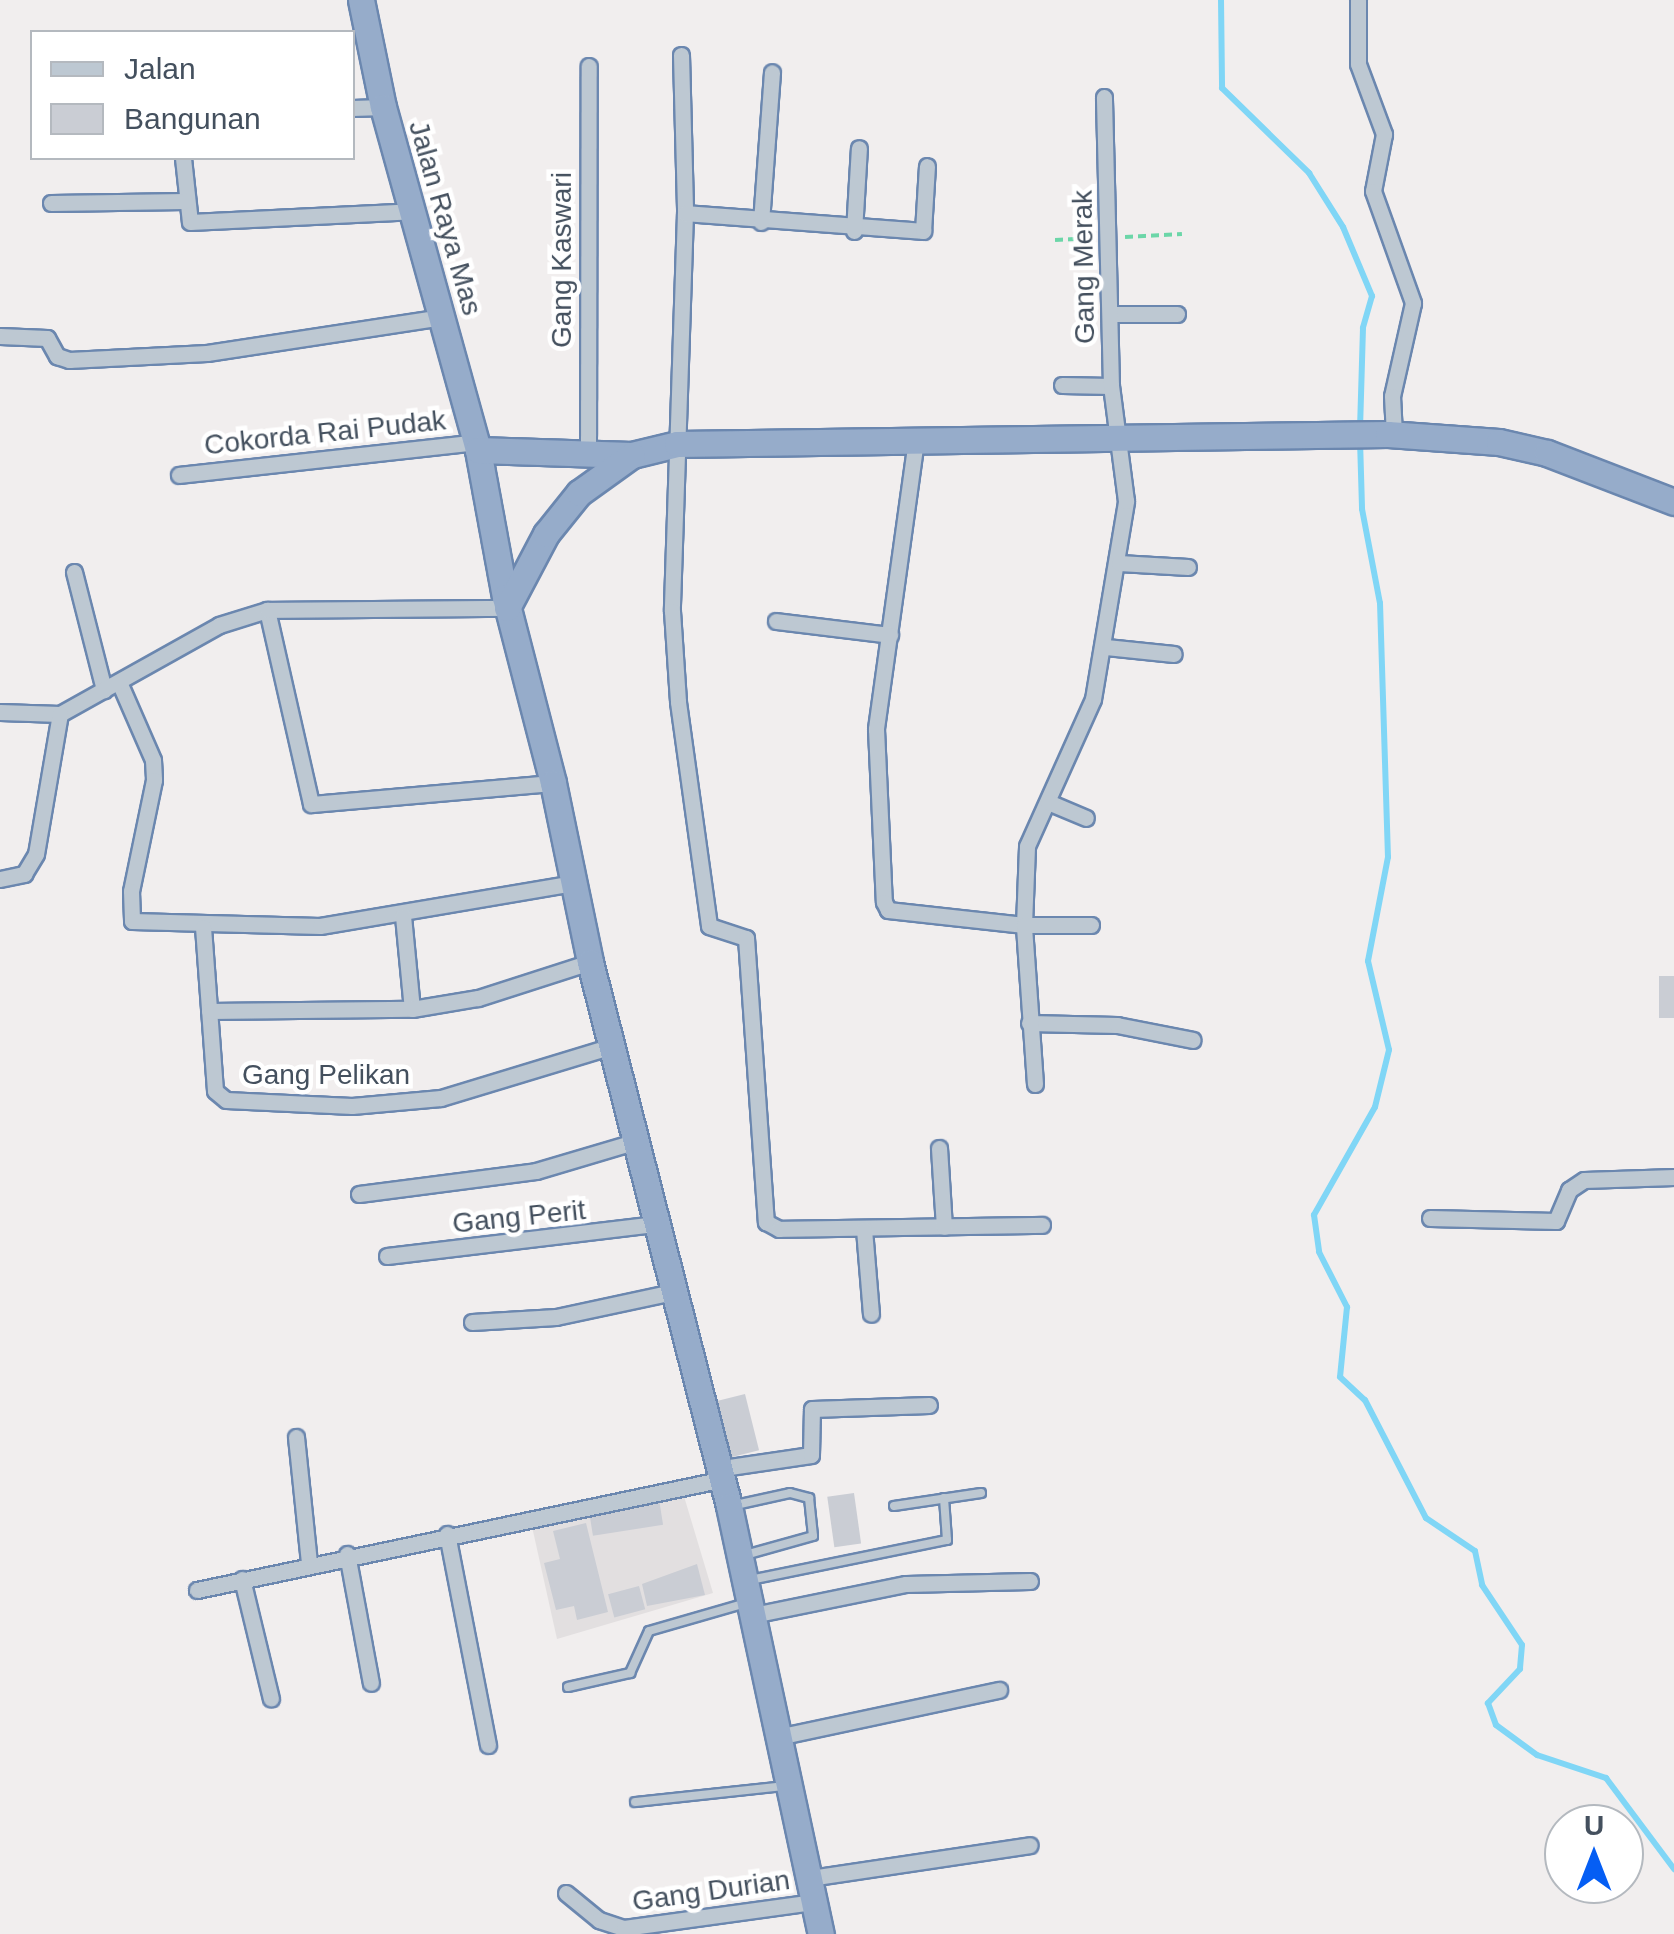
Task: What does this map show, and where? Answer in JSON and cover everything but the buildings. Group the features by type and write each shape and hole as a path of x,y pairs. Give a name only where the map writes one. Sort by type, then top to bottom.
{"highway":[{"name":"Jalan Raya Mas","path":"361,0 383,107 477,446 507,608 553,783 590,962 729,1506 794,1786 821,1934"},
{"path":"477,446 632,455 677,444 1391,434 1499,442 1547,453 1674,502"},
{"path":"507,608 546,534 579,493 632,455"}],"street":[{"path":"1358,0 1358,64 1384,134 1372,191 1412,303 1392,396 1391,434"},
{"path":"681,55 684,213 672,611 686,790 708,926 746,938 766,1222 779,1229 1042,1225"},
{"name":"Gang Kaswari","path":"588,453 589,66"},
{"path":"761,222 772,72"},
{"name":"Gang Merak","path":"1035,1084 1022,869 1092,698 1106,647 1126,501 1111,386 1104,97"},
{"path":"355,108 383,107"},
{"path":"854,231 859,148"},
{"path":"183,160 187,218 198,223 412,211"},
{"path":"684,213 854,231 923,232 926,166"},
{"path":"51,203 185,200"},
{"path":"1110,314 1177,314"},
{"path":"0,336 47,338 57,356 69,360 208,353 442,317"},
{"path":"1062,386 1111,386"},
{"path":"916,440 876,730 886,906 1024,924 1091,925"},
{"name":"Cokorda Rai Pudak","path":"179,474 477,446"},
{"path":"1118,563 1188,568"},
{"path":"74,572 104,690 153,760 154,798 131,890 132,921 203,928 403,916 574,883"},
{"path":"0,712 67,711 219,626 267,610 507,608"},
{"path":"267,610 311,804 553,783"},
{"path":"776,621 890,635"},
{"path":"1106,647 1174,654"},
{"path":"0,879 24,874 36,854 67,711"},
{"path":"1048,802 1086,818"},
{"path":"403,916 412,1008"},
{"path":"203,928 209,1012 412,1008 478,998 590,962"},
{"name":"Gang Pelikan","path":"209,1012 215,1091 235,1101 352,1106 441,1098 612,1046"},
{"path":"1029,1023 1117,1025 1193,1040"},
{"path":"359,1194 536,1171 637,1141"},
{"path":"939,1148 944,1227"},
{"path":"1430,1218 1556,1220 1569,1190 1584,1180 1674,1177"},
{"name":"Gang Perit","path":"387,1256 656,1224"},
{"path":"864,1229 872,1314"},
{"path":"472,1322 556,1317 673,1292"},
{"path":"197,1590 308,1562 811,1456 812,1409 929,1405"},
{"path":"296,1437 308,1562"},
{"path":"447,1534 488,1745"},
{"path":"346,1554 371,1683"},
{"path":"242,1579 271,1699"},
{"path":"747,1588 1030,1581"},
{"path":"782,1736 1000,1690"},
{"name":"Gang Durian","path":"566,1893 599,1920 624,1928 1030,1845"}],"lane":[{"path":"729,1506 790,1493 809,1498 814,1536 747,1588"},
{"path":"894,1506 982,1493"},
{"path":"568,1687 630,1672 649,1632 747,1588 948,1540 944,1498"},
{"path":"636,1802 794,1786"}],"shaded area":[{"path":"683,1493 713,1593 557,1639 531,1522"}],"waterway":[{"path":"1221,0 1222,88 1309,173 1343,227 1372,296 1363,328 1360,427"},
{"path":"1360,440 1362,509 1380,603 1388,857 1368,961 1389,1050 1375,1107 1314,1215 1319,1252 1347,1307 1340,1377 1365,1400 1426,1518 1475,1551 1482,1585 1522,1645 1520,1669 1488,1703 1496,1725 1537,1755 1606,1778 1674,1869"}]}
